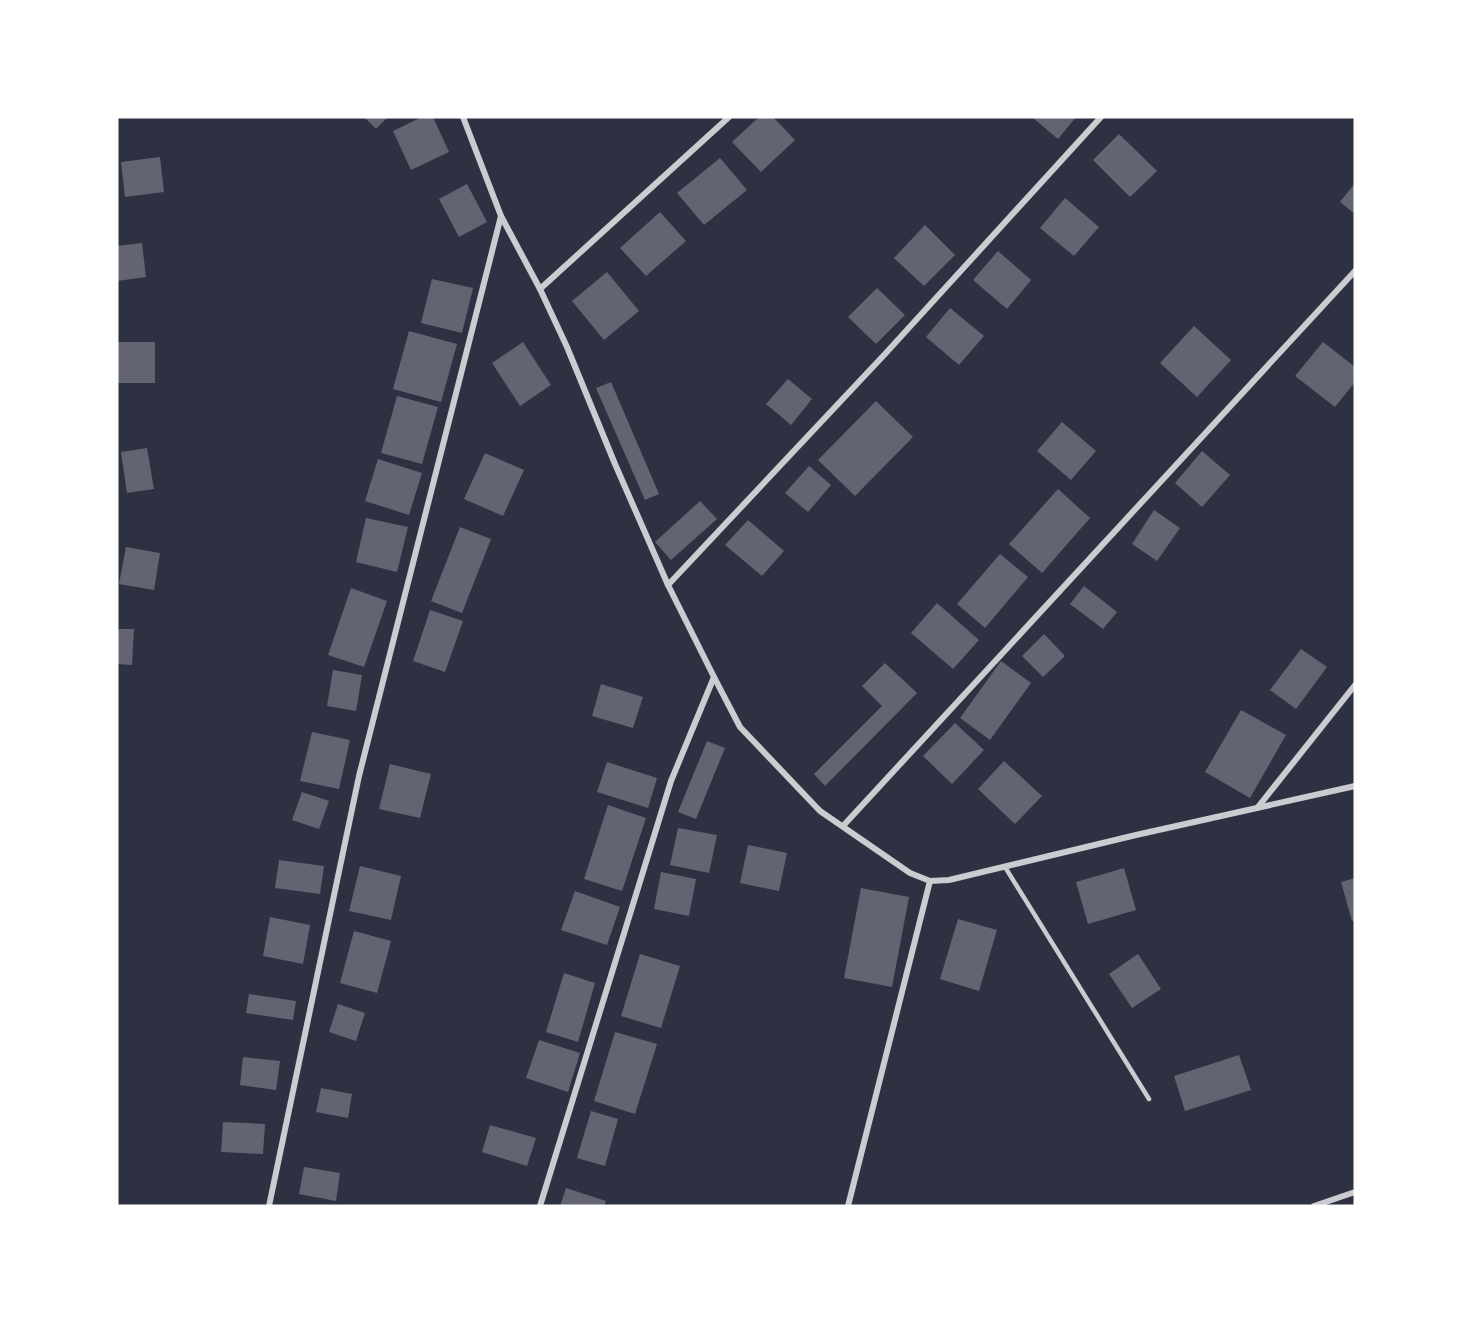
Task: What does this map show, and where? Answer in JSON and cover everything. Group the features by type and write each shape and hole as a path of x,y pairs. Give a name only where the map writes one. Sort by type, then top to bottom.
{"street":[{"path":"463,117 501,216 540,289 567,347 668,585 714,677 741,727 820,811 910,873 930,881 949,880 1355,786"},
{"path":"540,289 729,117"},
{"path":"668,585 885,354 1101,117"},
{"path":"269,1206 359,776 501,216"},
{"path":"843,826 1355,271"},
{"path":"540,1206 671,781 714,677"},
{"path":"1258,807 1355,685"},
{"path":"848,1206 930,881"},
{"path":"1314,1206 1355,1192"}],"lane":[{"path":"1005,867 1149,1099"}],"building":[{"path":"364,117 388,117 376,129"},
{"path":"422,117 433,117 449,152 411,170 393,131"},
{"path":"759,117 773,117 795,140 761,172 732,142"},
{"path":"1034,117 1076,117 1058,139"},
{"path":"1119,134 1157,171 1130,197 1093,160"},
{"path":"160,157 164,192 125,197 121,162"},
{"path":"720,158 747,190 704,225 677,193"},
{"path":"1355,183 1355,214 1340,202"},
{"path":"467,184 487,222 459,237 439,199"},
{"path":"1065,198 1099,227 1074,256 1040,228"},
{"path":"660,212 686,241 646,276 620,248"},
{"path":"925,225 955,255 924,286 894,258"},
{"path":"142,243 146,277 117,281 117,246"},
{"path":"998,251 1031,280 1007,309 973,280"},
{"path":"607,272 639,311 604,340 572,301"},
{"path":"432,279 473,288 462,333 421,323"},
{"path":"877,288 905,315 876,344 848,317"},
{"path":"950,308 984,336 959,365 926,337"},
{"path":"1194,326 1231,360 1197,397 1160,363"},
{"path":"409,331 457,344 441,402 393,389"},
{"path":"117,342 155,342 155,383 117,383"},
{"path":"523,342 551,385 520,406 492,363"},
{"path":"1323,342 1355,367 1355,382 1335,407 1295,376"},
{"path":"788,379 812,399 791,425 766,404"},
{"path":"611,382 659,494 645,500 596,388"},
{"path":"397,396 438,407 422,464 381,453"},
{"path":"876,401 913,437 855,496 818,460"},
{"path":"1062,422 1096,451 1071,480 1037,451"},
{"path":"147,448 154,489 127,493 121,452"},
{"path":"1202,451 1230,475 1202,507 1175,483"},
{"path":"485,453 524,470 503,516 464,499"},
{"path":"378,459 422,473 409,515 365,501"},
{"path":"809,466 831,485 808,512 785,493"},
{"path":"1058,489 1090,518 1042,573 1009,544"},
{"path":"700,501 717,519 671,560 655,542"},
{"path":"1154,510 1180,528 1157,561 1132,544"},
{"path":"366,518 408,527 397,572 356,562"},
{"path":"748,520 784,551 762,576 725,545"},
{"path":"460,527 491,539 462,613 431,601"},
{"path":"126,547 160,553 154,590 119,584"},
{"path":"1000,554 1028,577 985,628 957,604"},
{"path":"1084,586 1117,612 1103,629 1070,604"},
{"path":"351,588 387,601 364,667 328,655"},
{"path":"937,603 979,640 953,669 911,633"},
{"path":"430,610 463,621 445,672 413,661"},
{"path":"117,629 134,629 132,665 117,664"},
{"path":"1044,634 1065,656 1043,677 1022,656"},
{"path":"1301,649 1327,667 1296,709 1270,690"},
{"path":"1001,661 1031,683 990,740 960,718"},
{"path":"885,663 917,693 825,786 814,774 882,706 862,686"},
{"path":"333,670 362,675 356,711 327,706"},
{"path":"601,684 643,697 633,728 592,716"},
{"path":"1241,710 1286,735 1250,798 1205,772"},
{"path":"955,723 984,750 952,784 923,756"},
{"path":"312,732 350,740 339,789 300,781"},
{"path":"707,741 725,748 696,819 678,812"},
{"path":"1004,761 1042,796 1015,824 978,789"},
{"path":"607,762 657,778 648,808 597,792"},
{"path":"390,764 431,774 420,818 379,809"},
{"path":"302,792 329,801 319,829 292,820"},
{"path":"608,805 646,818 622,891 584,879"},
{"path":"678,828 717,835 709,873 670,865"},
{"path":"748,845 787,853 779,891 740,883"},
{"path":"279,860 324,866 320,894 275,888"},
{"path":"360,866 401,876 391,920 349,911"},
{"path":"1124,868 1136,910 1088,924 1076,882"},
{"path":"661,872 696,879 689,916 654,909"},
{"path":"1355,878 1355,920 1352,921 1341,882"},
{"path":"861,888 909,897 892,987 844,978"},
{"path":"575,891 620,907 607,945 561,930"},
{"path":"270,917 310,925 303,964 263,956"},
{"path":"958,919 997,930 979,991 940,979"},
{"path":"354,931 391,941 377,993 340,983"},
{"path":"640,954 680,966 661,1028 621,1016"},
{"path":"1138,954 1161,989 1132,1008 1109,974"},
{"path":"564,973 595,983 578,1042 546,1032"},
{"path":"249,994 296,1001 293,1020 246,1013"},
{"path":"338,1004 365,1013 356,1041 329,1032"},
{"path":"615,1032 657,1044 635,1114 594,1101"},
{"path":"539,1040 580,1053 568,1092 526,1078"},
{"path":"1239,1055 1251,1090 1185,1111 1174,1076"},
{"path":"243,1057 280,1061 276,1090 240,1085"},
{"path":"321,1088 352,1094 348,1118 316,1112"},
{"path":"591,1111 618,1119 605,1166 577,1158"},
{"path":"223,1122 265,1124 263,1154 221,1152"},
{"path":"490,1125 536,1138 527,1166 482,1152"},
{"path":"304,1167 340,1173 336,1201 299,1194"},
{"path":"566,1188 606,1201 604,1206 560,1206"}]}
